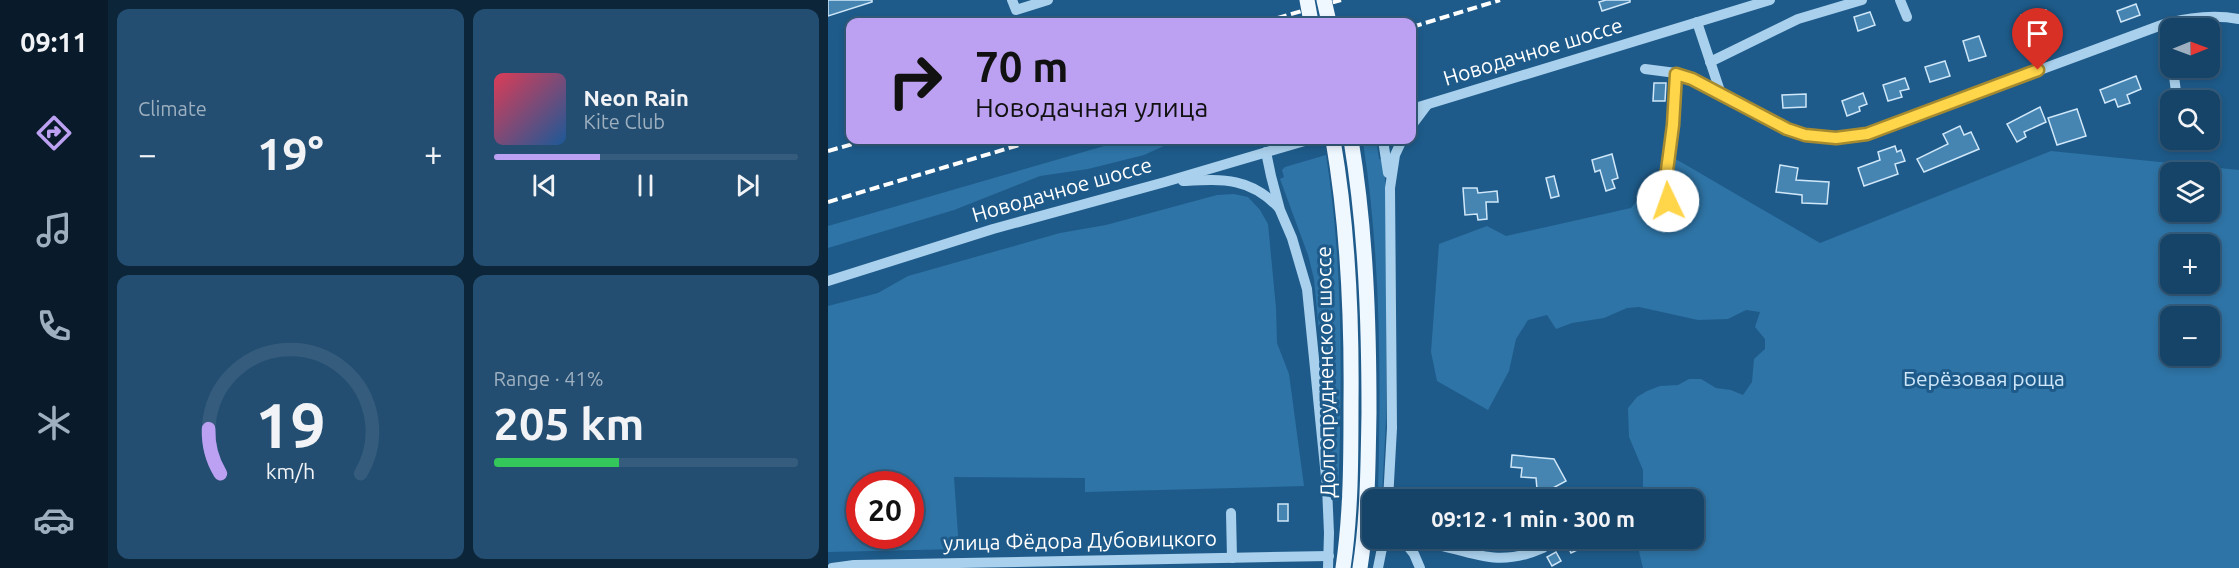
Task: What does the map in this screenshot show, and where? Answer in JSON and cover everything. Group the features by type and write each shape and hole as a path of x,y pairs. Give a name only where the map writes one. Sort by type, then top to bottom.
{"main road":[{"path":"1307,0 1310,18"},
{"path":"1324,0 1328,18"},
{"name":"Долгопрудненское шоссе","path":"1334,144 1345,230 1351,338 1351,462 1343,568"},
{"name":"Долгопрудненское шоссе","path":"1351,144 1362,229 1368,337 1367,503 1360,568"}],"street":[{"path":"1012,0 1016,10 1048,0"},
{"name":"Новодачное шоссе","path":"1416,108 1770,0"},
{"path":"1710,62 1798,19 1863,0"},
{"path":"1900,0 1906,17"},
{"path":"2185,18 2213,16 2239,19"},
{"path":"1697,22 1721,94"},
{"path":"1645,69 1676,74 1721,94 1787,129 1805,135 1850,138 1867,134 2160,26"},
{"path":"1668,201 1666,178 1673,125 1676,74"},
{"path":"1416,119 1427,104"},
{"name":"Новодачное шоссе","path":"828,281 993,229 1294,144"},
{"path":"1384,144 1390,188 1392,428 1389,489"},
{"path":"1390,188 1395,155 1400,144"},
{"path":"1266,152 1280,210 1292,238 1307,289 1327,487 1328,568"},
{"path":"1165,182 1234,181 1251,186 1266,195 1280,210"},
{"path":"1231,513 1232,558"},
{"path":"1378,568 1382,549"},
{"path":"1409,549 1420,568"},
{"path":"1451,549 1479,558 1504,561 1525,557 1541,549"},
{"name":"улица Фёдора Дубовицкого","path":"832,568 1161,564 1232,558 1270,563 1329,556"}],"green space":[{"path":"1111,144 1168,144 1144,155 1088,169 1040,176 954,210 828,248 828,226"},
{"path":"1363,144 1375,144 1379,159 1384,160 1386,196 1386,420 1382,489 1378,489 1379,362 1373,229"},
{"name":"Берёзовая роща","path":"2051,151 2160,162 2160,222 2220,222 2220,168 2239,170 2239,568 1643,568 1638,549 1704,549 1704,489 1643,489 1643,470 1629,437 1628,408 1637,397 1647,391 1660,386 1678,385 1689,379 1701,379 1716,388 1731,390 1743,395 1752,382 1754,359 1765,349 1765,339 1755,327 1760,312 1746,310 1728,319 1698,320 1639,307 1627,308 1604,318 1572,323 1556,329 1547,315 1528,320 1516,339 1509,371 1488,410 1437,381 1431,352 1439,244 1487,226 1506,236 1631,208 1674,158 1820,243"},
{"path":"1326,155 1339,284 1341,370 1338,500 1335,501 1314,279 1308,255 1280,179 1284,177 1282,170 1285,167"},
{"path":"1234,194 1248,197 1260,210 1268,224 1277,343 1289,374 1304,486 1085,492 1085,478 954,477 959,549 828,552 828,306 878,293 908,276 1060,233 1106,225 1217,195"}],"building":[{"path":"828,0 872,0 872,2 828,16"},
{"path":"1630,0 1630,2 1602,11 1599,2"},
{"path":"2136,4 2140,15 2121,22 2117,11"},
{"path":"2046,10 2049,26 2024,31 2021,15"},
{"path":"1870,12 1875,25 1858,31 1854,17"},
{"path":"1979,36 1986,56 1969,61 1963,41"},
{"path":"1945,61 1950,76 1930,82 1925,67"},
{"path":"2136,76 2141,89 2127,95 2130,103 2118,107 2115,99 2105,103 2100,90"},
{"path":"1905,78 1909,89 1900,91 1902,97 1888,101 1883,85"},
{"path":"1654,83 1666,83 1665,101 1653,101"},
{"path":"1863,93 1867,104 1859,107 1860,111 1847,116 1842,101"},
{"path":"1806,94 1806,107 1783,108 1782,95"},
{"path":"2040,107 2046,122 2024,132 2026,137 2017,142 2007,124"},
{"path":"2077,109 2086,136 2057,145 2048,118"},
{"path":"1960,126 1964,135 1971,132 1979,149 1924,172 1917,159 1948,144 1943,134"},
{"path":"1895,146 1897,152 1901,150 1905,161 1895,164 1898,174 1864,186 1858,168 1880,160 1878,152"},
{"path":"1612,154 1618,178 1612,180 1615,188 1606,191 1600,170 1595,172 1592,160"},
{"path":"1780,165 1798,168 1796,180 1829,182 1827,204 1802,203 1802,195 1776,192"},
{"path":"1554,176 1559,196 1551,198 1546,178"},
{"path":"1463,188 1477,188 1478,193 1497,191 1498,202 1486,202 1487,219 1478,220 1477,214 1465,215"},
{"path":"1512,455 1554,459 1566,481 1553,489 1537,489 1536,478 1521,477 1522,468 1511,467"},
{"path":"1278,504 1288,504 1288,521 1278,521"},
{"path":"1556,552 1561,561 1552,566 1547,557"}],"railway":[{"path":"1277,18 1341,0"},
{"path":"1416,26 1500,0"},
{"path":"828,151 853,144"},
{"path":"828,202 1023,144"}],"route":[{"path":"1668,201 1666,178 1673,125 1676,74 1692,79 1787,129 1805,135 1850,138 1867,134 2038,70"}]}
